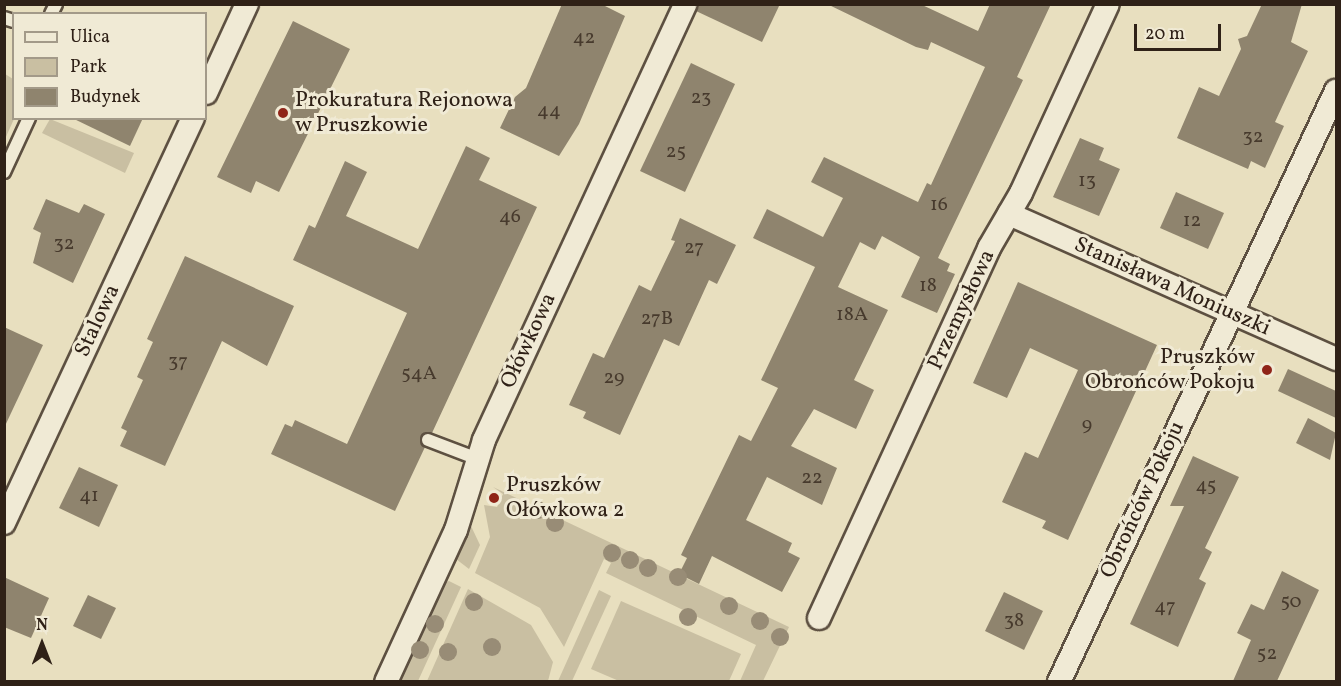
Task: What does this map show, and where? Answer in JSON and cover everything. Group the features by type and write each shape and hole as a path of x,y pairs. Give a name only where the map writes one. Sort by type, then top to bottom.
{"street":[{"path":"207,91 247,4"},
{"name":"Ołówkowa","path":"386,681 456,530 478,459 685,4"},
{"name":"Przemysłowa","path":"819,618 1108,4"},
{"name":"Obrońców Pokoju","path":"1059,681 1336,91"},
{"name":"Stalowa","path":"4,524 192,120"},
{"name":"Stanisława Moniuszki","path":"1009,214 1336,359"}],"lane":[{"path":"4,172 28,120"},
{"path":"428,440 478,459"}],"green space":[{"path":"5,74 12,78 14,120 5,139"},
{"path":"49,120 52,120 134,153 125,173 42,133"},
{"path":"493,487 789,627 763,681 740,681 756,645 606,573 611,563 604,559 564,647 540,608 475,573 490,537 484,505 497,507 503,494"},
{"path":"471,526 480,545 469,569 456,559"},
{"path":"449,581 461,587 418,681 398,682 444,583"},
{"path":"468,589 531,625 553,662 548,681 427,681"},
{"path":"599,590 611,596 572,681 558,681"},
{"path":"621,601 741,654 729,681 619,681 591,669"}],"building":[{"path":"562,4 601,4 625,16 579,124 559,156 500,128 515,97 526,88"},
{"path":"698,4 780,4 762,42 696,11"},
{"path":"827,4 920,4 978,31 990,4 1051,4 1017,77 1023,80 938,258 950,264 947,271 955,274 937,313 901,297 920,257 882,236 875,250 860,242 838,287 888,310 854,380 874,390 856,429 814,409 791,446 837,468 822,505 767,477 746,520 792,543 788,552 800,558 782,592 712,556 699,584 679,574 687,558 681,555 739,435 751,441 778,388 761,380 815,267 753,238 767,209 823,237 843,198 811,182 824,157 918,202 927,183 931,185 985,67 931,42 928,50 916,47"},
{"path":"1262,4 1302,4 1291,42 1308,51 1275,122 1284,126 1265,168 1251,161 1248,169 1177,138 1199,87 1219,96 1241,49 1238,39 1247,36"},
{"name":"Prokuratura Rejonowa w Pruszkowie","path":"293,21 350,49 279,192 256,181 251,193 217,177"},
{"path":"691,63 735,84 685,192 640,171"},
{"path":"76,120 142,120 130,146"},
{"path":"1080,138 1104,148 1099,160 1120,169 1099,216 1053,197"},
{"path":"466,146 490,158 479,180 537,207 432,433 421,437 425,447 395,511 271,454 285,424 292,427 295,420 347,444 407,313 293,260 309,225 315,228 345,161 367,172 346,216 418,249"},
{"path":"1176,192 1224,213 1208,249 1160,228"},
{"path":"46,199 79,213 84,204 105,214 73,283 33,263 41,233 33,229"},
{"path":"680,218 736,245 717,284 709,280 679,346 664,339 620,435 583,418 586,412 569,405 593,353 604,358 639,285 651,291 675,241 671,240"},
{"path":"185,256 294,306 267,366 222,341 165,466 120,446 127,431 121,428 143,380 137,377 153,342 147,339"},
{"path":"1018,282 1157,345 1068,540 1042,528 1046,521 1002,502 1025,452 1038,458 1078,370 1030,348 1007,398 973,383"},
{"path":"4,327 43,345 4,428"},
{"path":"1288,369 1336,391 1336,418 1278,391"},
{"path":"1308,418 1336,433 1330,460 1296,443"},
{"path":"1193,456 1239,477 1205,548 1212,552 1199,579 1206,583 1178,647 1130,624 1184,506 1170,506"},
{"path":"79,467 118,485 99,527 59,508"},
{"path":"1282,571 1319,590 1277,681 1233,681 1251,640 1237,633 1251,604 1264,610"},
{"path":"4,577 49,598 31,638 4,627"},
{"path":"1004,592 1043,611 1024,650 985,631"},
{"path":"88,595 116,608 101,639 73,626"}],"place":[{"name":"Prokuratura Rejonowa w Pruszkowie","path":"283,113"},
{"name":"Pruszków Obrońców Pokoju","path":"1267,370"},
{"name":"Pruszków Ołówkowa 2","path":"494,498"}]}
